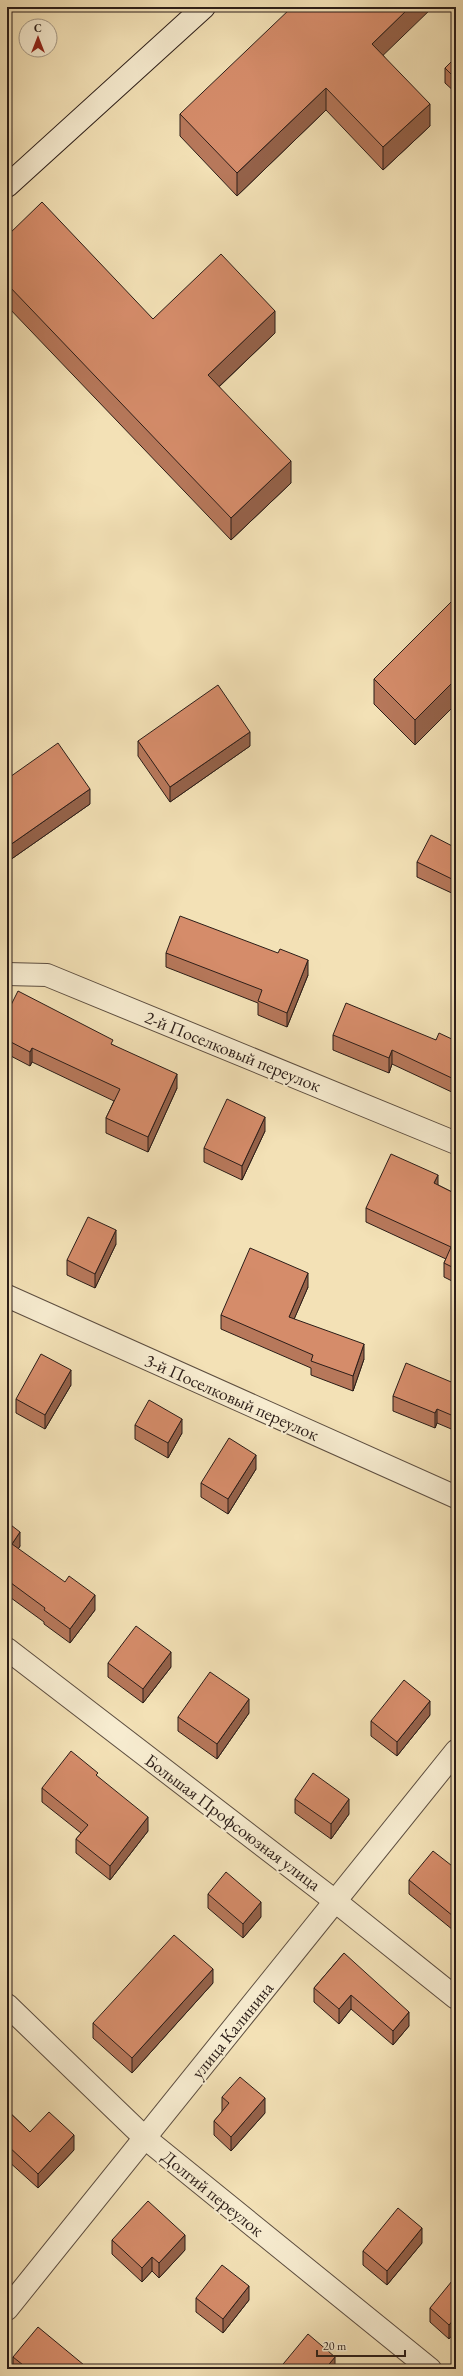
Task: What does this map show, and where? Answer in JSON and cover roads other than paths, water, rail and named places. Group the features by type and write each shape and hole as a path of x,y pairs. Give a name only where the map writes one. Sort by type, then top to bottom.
{"street":[{"path":"7,186 204,7"},
{"name":"2-й Поселковый переулок","path":"7,974 46,975 456,1143"},
{"name":"3-й Поселковый переулок","path":"7,1296 456,1497"},
{"name":"Большая Профсоюзная улица","path":"7,1649 336,1901 456,1998"},
{"name":"улица Калинина","path":"7,2309 456,1751"},
{"name":"Долгий переулок","path":"7,2005 144,2138 430,2369"}]}
